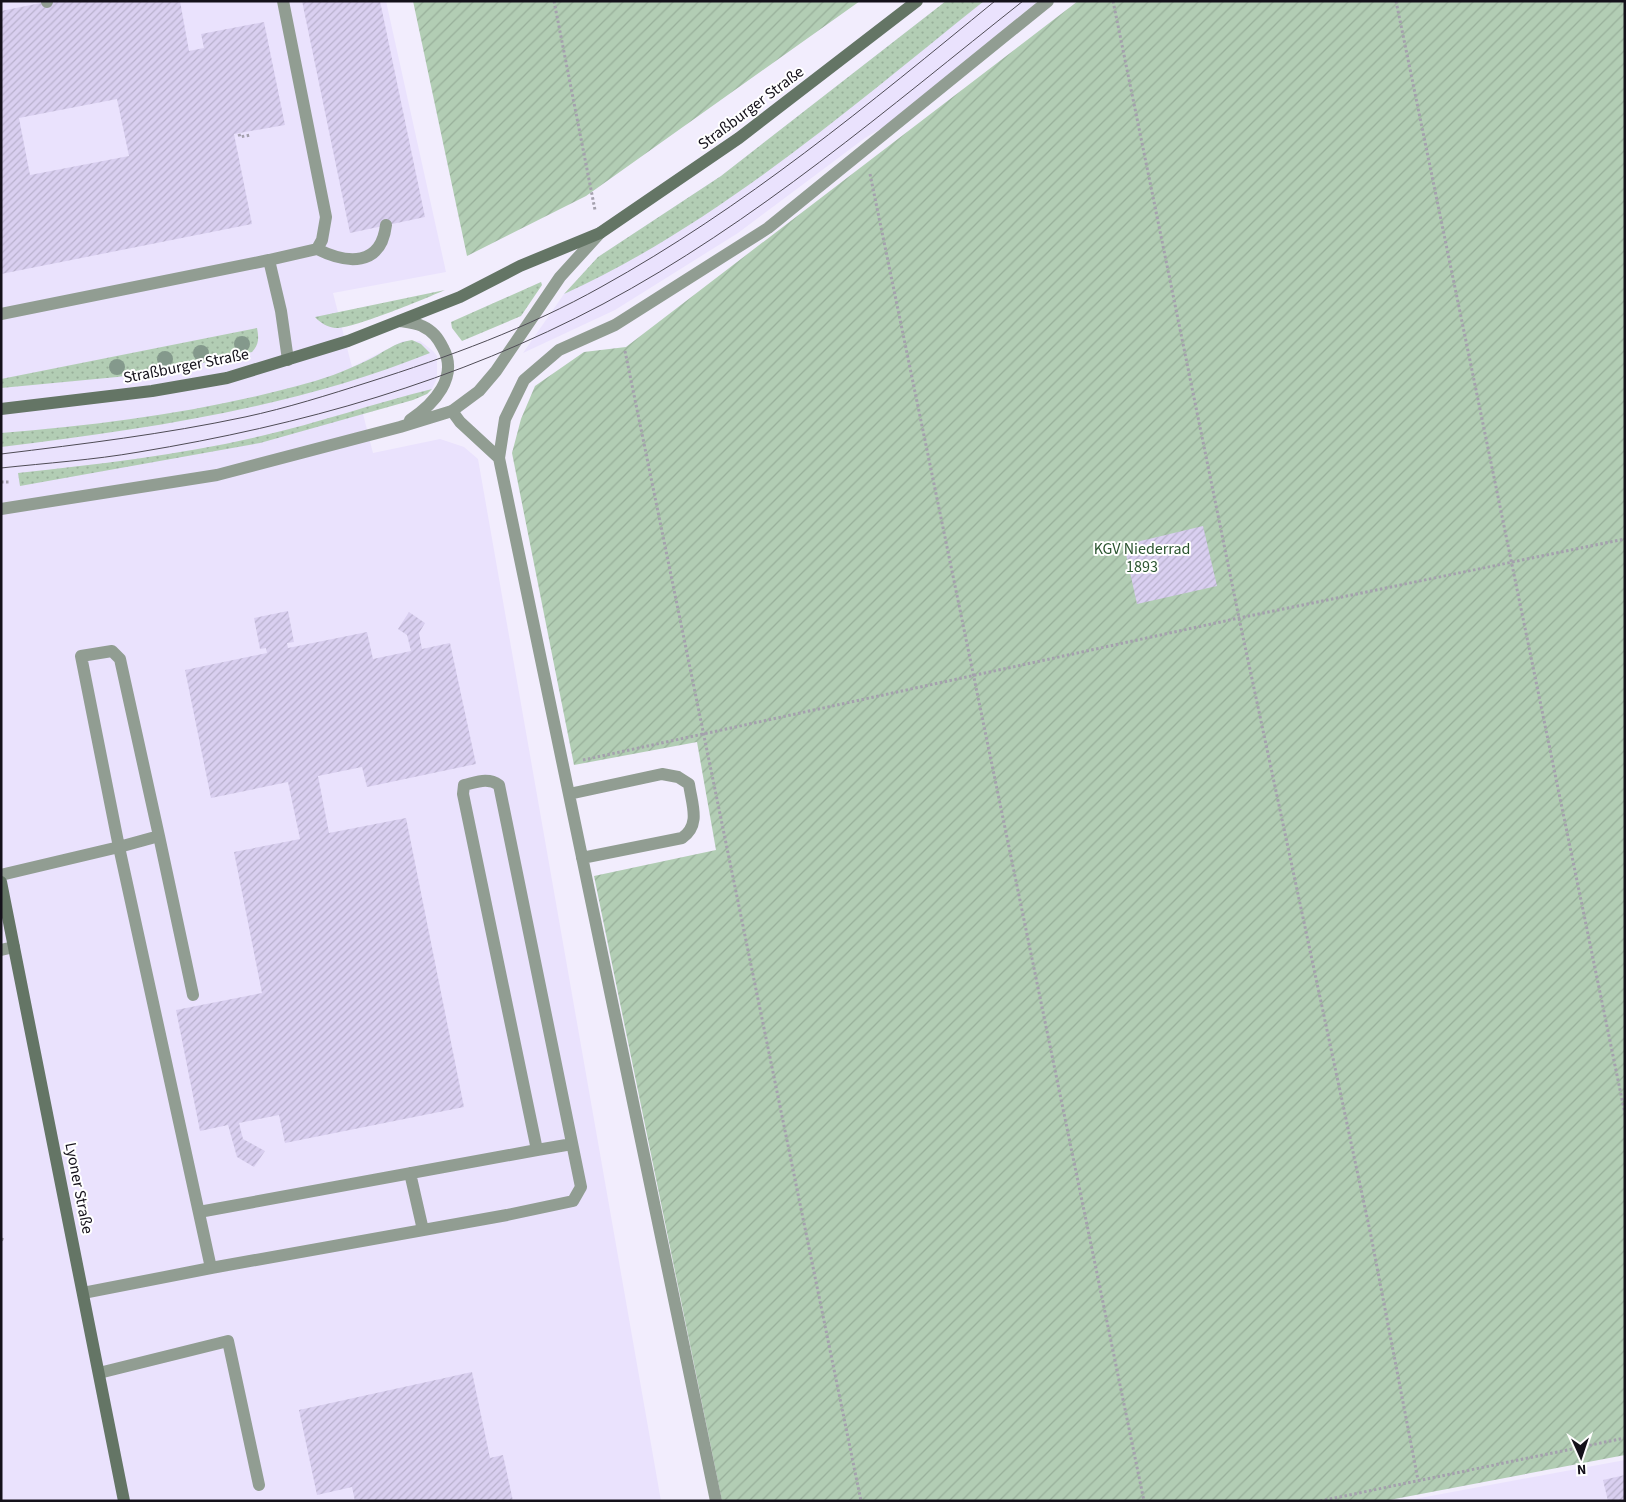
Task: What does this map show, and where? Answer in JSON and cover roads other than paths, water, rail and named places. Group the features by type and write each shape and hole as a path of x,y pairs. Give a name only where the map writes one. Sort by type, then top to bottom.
{"main road":[{"name":"Straßburger Straße","path":"1,409 152,391 227,378 288,360 400,321 460,297 520,266 600,233 739,138 917,1"},
{"name":"Lyoner Straße","path":"1,882 124,1501"}],"street":[{"path":"283,1 326,217 322,240 317,249"},
{"path":"716,1501 499,458 505,419 524,380 559,350 615,325 768,228 1048,1"},
{"path":"1,314 317,249 339,259 360,259 372,253 380,245 386,224"},
{"name":"Straßburger Straße","path":"1,509 217,475 400,427 452,411 473,396 496,371 560,277 600,233"},
{"path":"269,260 281,311 288,360"},
{"name":"Straßburger Straße","path":"400,321 421,325 432,332 448,357 450,368 436,398 424,411 400,427"},
{"path":"452,411 460,422 499,458"},
{"path":"193,994 120,659 112,651 81,656 119,847 211,1268"},
{"path":"569,794 662,774 678,777 689,784 694,822 692,831 687,835 682,838 582,858"},
{"path":"83,1293 573,1201 581,1187 499,785 494,781 485,780 464,784 462,794 537,1150"},
{"path":"1,875 159,836"},
{"path":"1,950 14,947"},
{"path":"199,1212 572,1144"},
{"path":"410,1173 422,1230"},
{"path":"99,1373 228,1341 259,1485"}],"tram line":[{"path":"1,454 154,434 276,410 338,392 428,362 545,316 601,287 654,256 755,189 853,116 995,1"},
{"path":"1,468 139,452 200,441 319,414 435,378 548,332 603,304 714,238 871,123 1023,1"}],"park label":[{"name":"KGV Niederrad 1893","path":"1142,558"}]}
